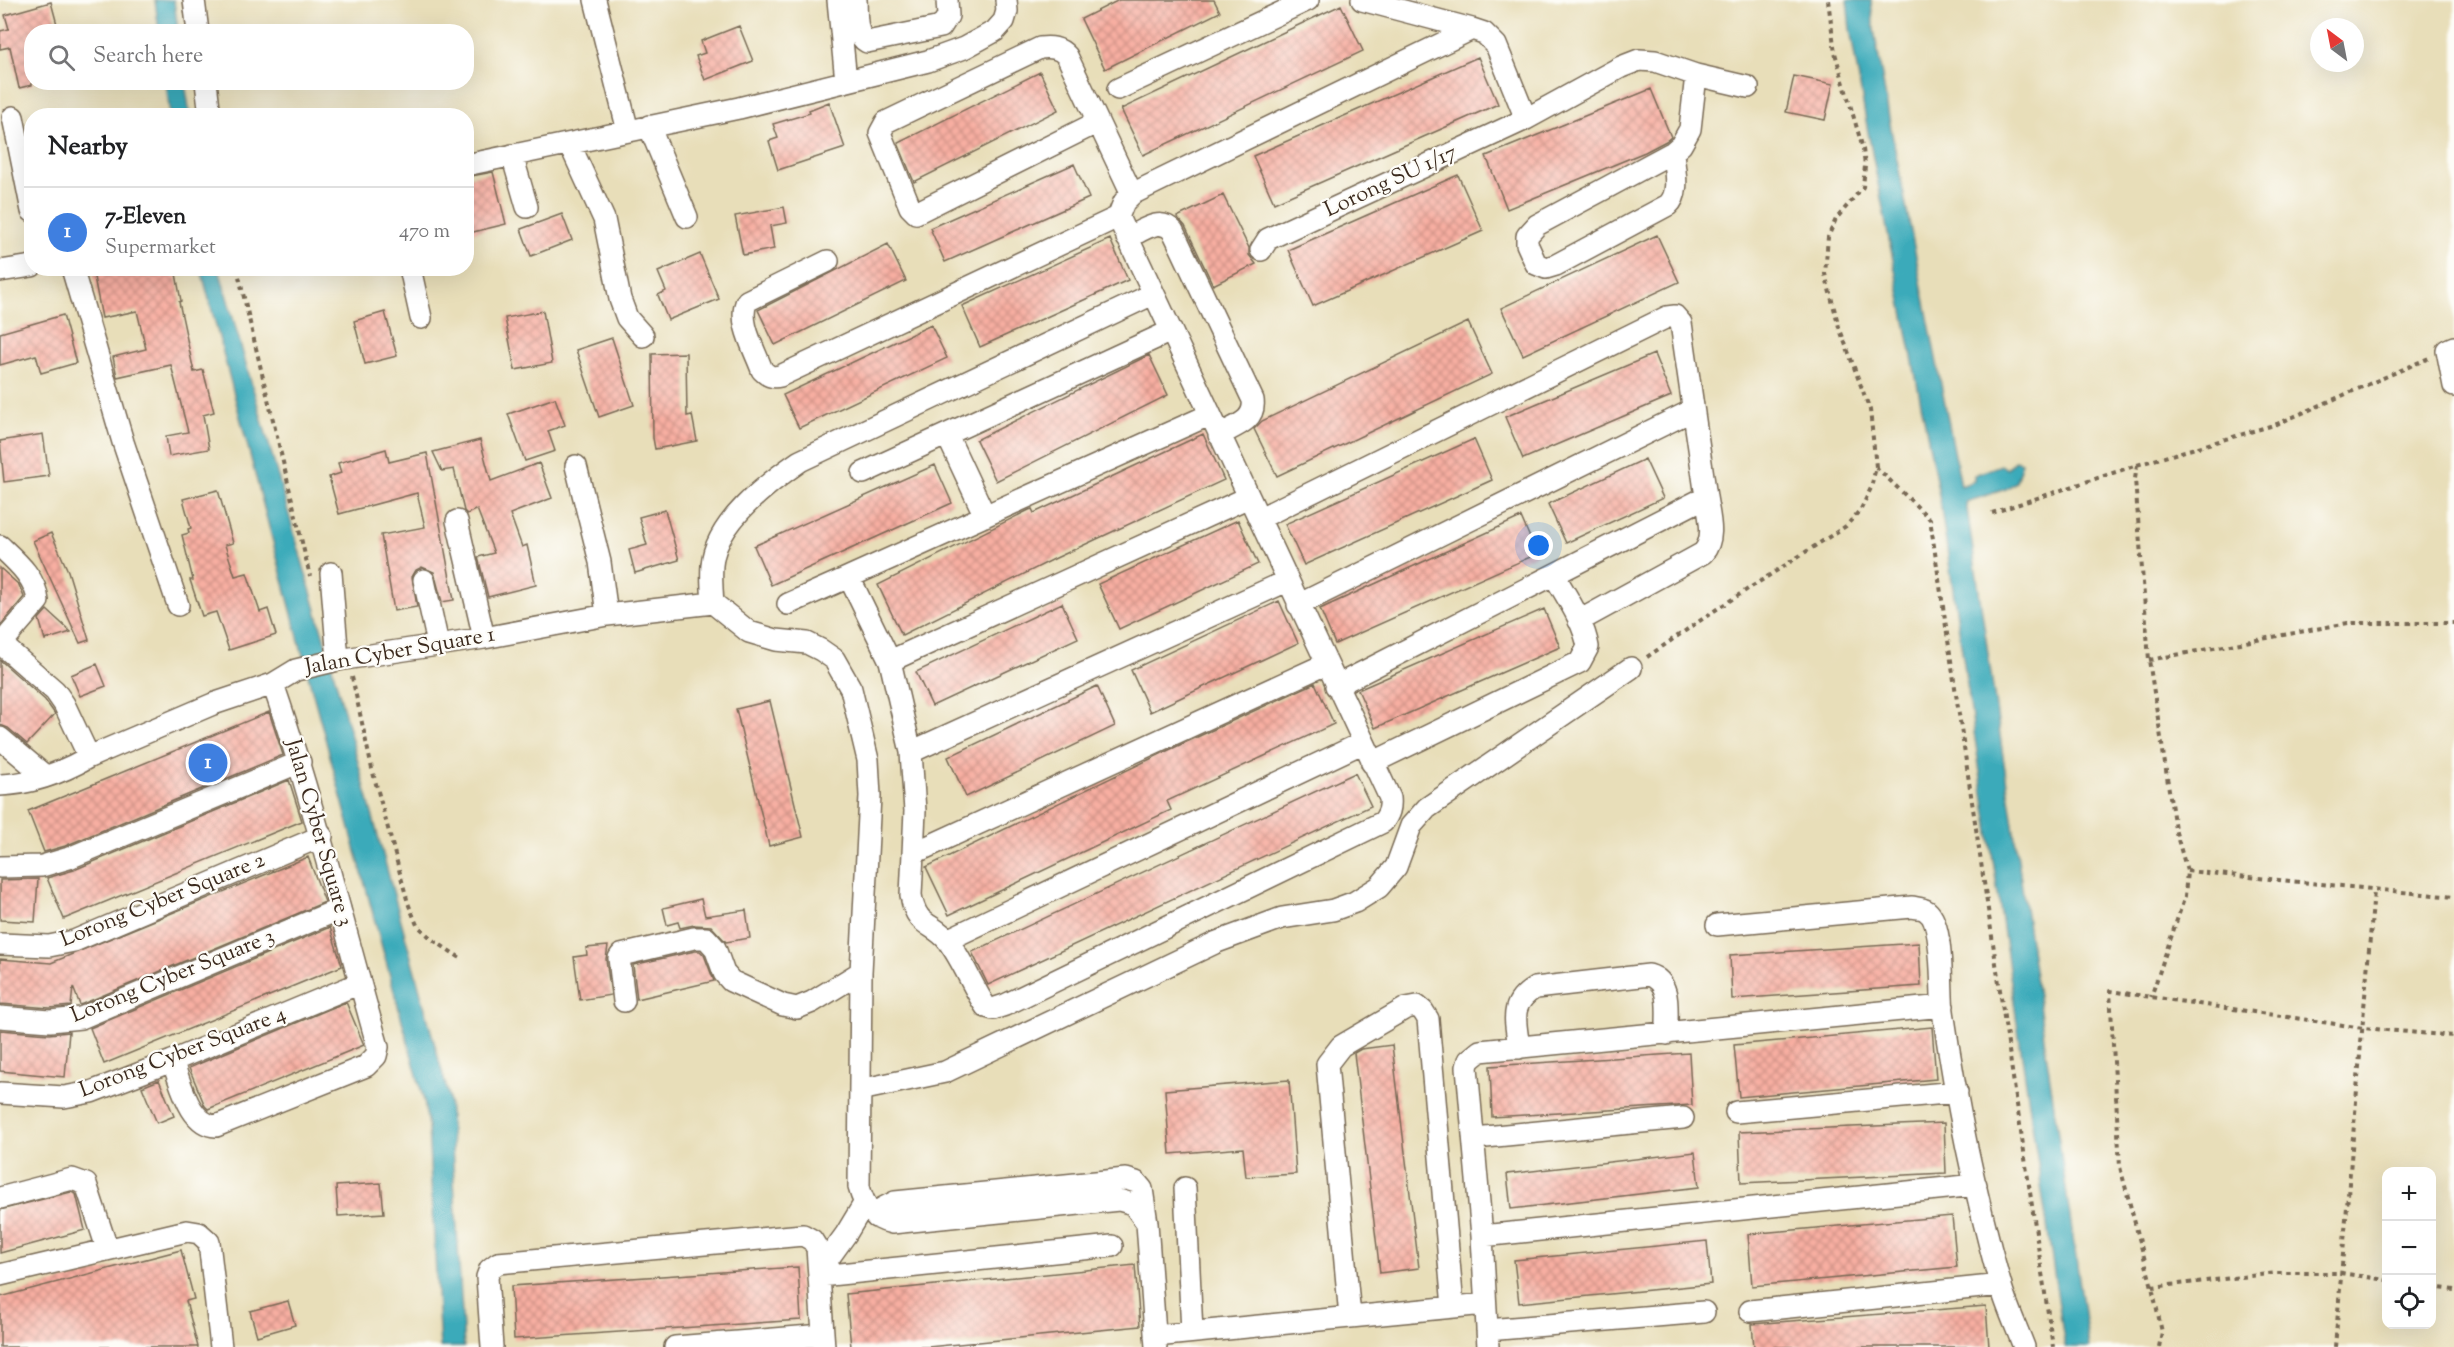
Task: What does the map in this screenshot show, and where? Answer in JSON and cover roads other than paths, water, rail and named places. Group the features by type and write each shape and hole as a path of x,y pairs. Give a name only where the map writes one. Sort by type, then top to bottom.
{"street":[{"path":"194,0 197,24"},
{"path":"596,0 628,131"},
{"path":"838,0 850,37"},
{"path":"846,81 856,0"},
{"path":"850,37 861,38 867,42 941,27 948,16 947,0"},
{"path":"474,163 739,108 928,61 982,40 995,31 1004,21 1006,0"},
{"path":"1118,89 1308,0"},
{"path":"1362,0 1484,33 1496,45 1526,119"},
{"path":"828,261 747,301 743,309 744,320 762,370 767,375 773,378 780,376 1118,218 1124,202 1132,194 1472,29"},
{"path":"1098,122 916,213 910,207 880,133 886,122 1040,48 1052,47 1062,50 1067,56 1132,194"},
{"name":"Lorong SU 1/17","path":"1261,250 1268,239 1526,119 1621,67 1639,60 1655,61 1696,75 1748,87"},
{"path":"1673,152 1675,193 1668,205 1556,265 1546,268 1536,264 1527,244 1527,236 1536,225 1673,152 1681,145 1690,129 1696,75"},
{"path":"207,90 209,108"},
{"path":"13,117 24,171"},
{"path":"649,126 687,217"},
{"path":"570,145 604,219 608,246 627,318 643,336"},
{"path":"512,155 527,207"},
{"path":"849,577 890,661 911,752 915,811 912,905 921,919 947,940 986,1007 993,1009 1005,1005 1383,822 1389,814 1390,798 1362,743 1260,518 1209,415 1118,218"},
{"path":"1127,238 1157,224 1165,224 1173,231 1253,400 1253,413 1250,418 1219,435"},
{"path":"0,271 24,267"},
{"path":"74,276 123,442 178,605"},
{"path":"412,276 421,318"},
{"path":"1153,294 800,461 775,478 754,498 734,519 718,542 712,564 713,603 749,632 776,640 807,643 834,659 851,689 868,759 870,796 861,972 859,1186 870,1211 892,1223 1119,1200 1133,1204 1147,1223 1156,1341 1192,1332 1485,1304"},
{"path":"1260,518 1667,317 1675,316 1681,323 1712,537 1710,545 1703,554 1579,621"},
{"path":"863,473 1171,331"},
{"path":"2450,349 2454,386"},
{"path":"1298,605 1694,410"},
{"path":"788,604 1209,415"},
{"path":"947,435 985,516"},
{"path":"576,466 600,562 607,615"},
{"path":"890,661 1249,497"},
{"path":"1336,686 1706,497"},
{"path":"457,521 484,638"},
{"path":"0,546 20,565 37,588 38,601 0,643 55,691 64,704 89,757"},
{"path":"1372,763 1580,662 1588,647 1579,621 1554,575"},
{"path":"322,578 338,661"},
{"path":"424,580 438,644"},
{"path":"911,752 1287,581"},
{"name":"Jalan Cyber Square 1","path":"0,785 12,785 70,768 89,757 213,704 273,684 296,670 607,615 713,603"},
{"path":"914,853 1326,664"},
{"path":"860,1090 945,1072 1217,942 1282,918 1333,910 1355,902 1379,887 1396,867 1411,826 1428,808 1631,668"},
{"name":"Jalan Cyber Square 3","path":"172,1061 194,1114 206,1124 216,1126 366,1066 376,1056 378,1047 322,836 273,684"},
{"path":"0,738 45,776"},
{"path":"947,940 1362,743"},
{"path":"0,867 42,866 69,858 300,762"},
{"name":"Lorong Cyber Square 2","path":"0,944 49,946 74,941 322,836"},
{"path":"1717,925 1912,907 1926,910 1934,919 1938,933 1942,1006 1976,1185 2001,1285 2024,1347"},
{"name":"Lorong Cyber Square 3","path":"0,1017 50,1021 81,1018 340,909"},
{"path":"624,1001 619,958 621,955 694,938 706,938 715,948 724,973 731,981 797,1008 812,1002 861,972"},
{"path":"1519,1048 1515,1012 1524,995 1535,988 1648,975 1663,983 1667,1034"},
{"name":"Lorong Cyber Square 4","path":"0,1093 64,1097 115,1084 360,983"},
{"path":"1350,1317 1326,1064 1341,1046 1406,1008 1417,1006 1424,1011 1428,1019 1453,1307"},
{"path":"1704,1312 1488,1339 1475,1138 1467,1067 1469,1060 1480,1051 1942,1006"},
{"path":"1736,1112 1957,1092"},
{"path":"1475,1138 1683,1118"},
{"path":"0,1198 72,1179 81,1180 89,1190 107,1248"},
{"path":"1482,1236 1976,1185"},
{"path":"1185,1188 1192,1332"},
{"path":"820,1273 846,1234 870,1211"},
{"path":"0,1275 187,1231 199,1233 208,1242 221,1347"},
{"path":"492,1347 487,1276 490,1269 498,1263 803,1235 812,1240 817,1248 820,1273 823,1341 675,1347"},
{"path":"820,1273 1112,1246"},
{"path":"1750,1311 2001,1285"}],"water":[{"path":"155,0 174,0 177,24 158,24"},
{"path":"1847,0 1871,0 1891,129 1961,486 1974,481 1974,475 2001,465 2007,469 2015,460 2022,462 2016,482 2006,489 1966,502 2089,1347 2065,1347 1939,495 1868,132"},
{"path":"167,90 186,90 189,108 169,108"},
{"path":"203,276 221,276 328,652 449,1097 464,1347 440,1347 428,1128 424,1101"}],"place":[{"name":"7-Eleven","path":"208,763"}]}
